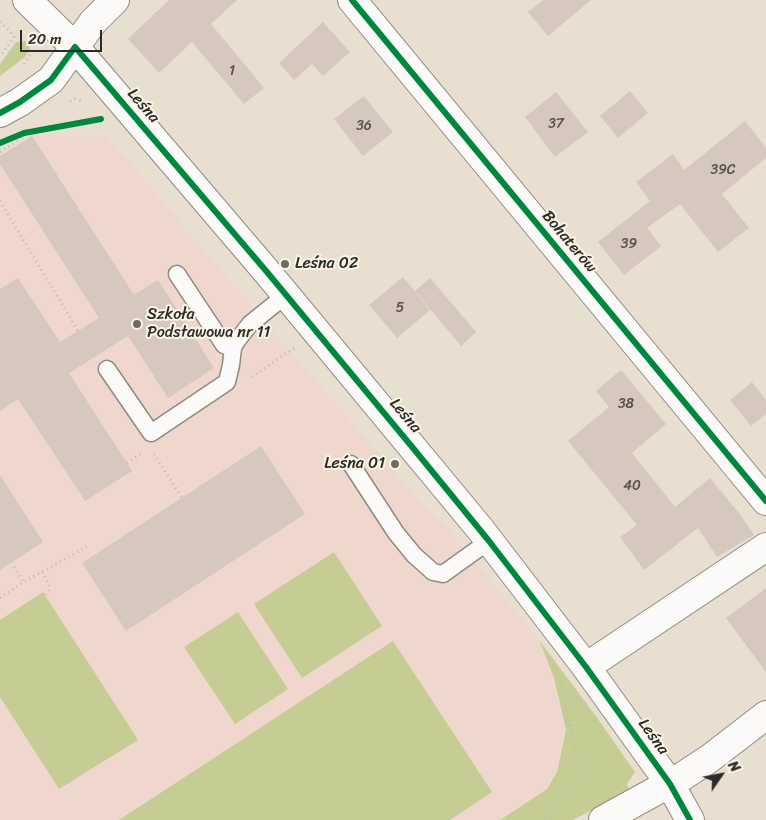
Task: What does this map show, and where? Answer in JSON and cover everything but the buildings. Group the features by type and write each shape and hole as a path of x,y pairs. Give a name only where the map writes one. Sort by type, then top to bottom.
{"street":[{"name":"Leśna","path":"27,0 75,47 286,296 489,541 586,667 670,784 690,820"},
{"path":"0,113 20,102 51,80 93,22 115,0"},
{"name":"Bohaterów","path":"352,0 766,501"},
{"path":"586,667 766,547"},
{"path":"603,820 670,784 708,759 766,715"}],"lane":[{"path":"177,274 224,345 233,348"},
{"path":"107,369 150,433 227,382 233,348 239,338 250,324 286,296"},
{"path":"351,464 396,533 414,555 433,572 444,574 489,541"}],"path":[{"path":"0,22 16,37 0,57"},
{"path":"18,68 32,51 32,42"},
{"path":"64,102 75,100 85,102"},
{"path":"8,139 34,131"},
{"path":"0,201 78,331"},
{"path":"158,460 182,498"},
{"path":"0,598 24,582 88,546"},
{"path":"14,566 24,582"},
{"path":"42,572 50,589 45,595"},
{"path":"548,820 581,767 560,679"}],"shaded area":[{"path":"33,135 107,136 416,498 450,531 536,636 551,671 565,730 556,772 545,789 498,820 0,820 0,155"}],"green space":[{"path":"28,41 30,49 25,57 0,76 0,64 16,42"},
{"path":"334,552 382,626 302,678 254,604"},
{"path":"43,592 138,740 59,789 0,697 0,620"},
{"path":"238,612 288,689 235,724 184,647"},
{"path":"539,640 635,772 627,784 629,791 573,820 500,820 547,789 557,772 566,730 554,678"},
{"path":"393,641 492,792 450,820 119,820"}],"cycle path":[{"path":"352,0 766,501"},
{"path":"0,113 20,102 51,80 75,47 267,272 489,541 586,667 670,784 690,820"},
{"path":"0,143 24,133 101,119"}],"place":[{"name":"Leśna 02","path":"285,264"},
{"name":"Szkoła Podstawowa nr 11","path":"137,324"},
{"name":"Leśna 01","path":"395,464"}]}
